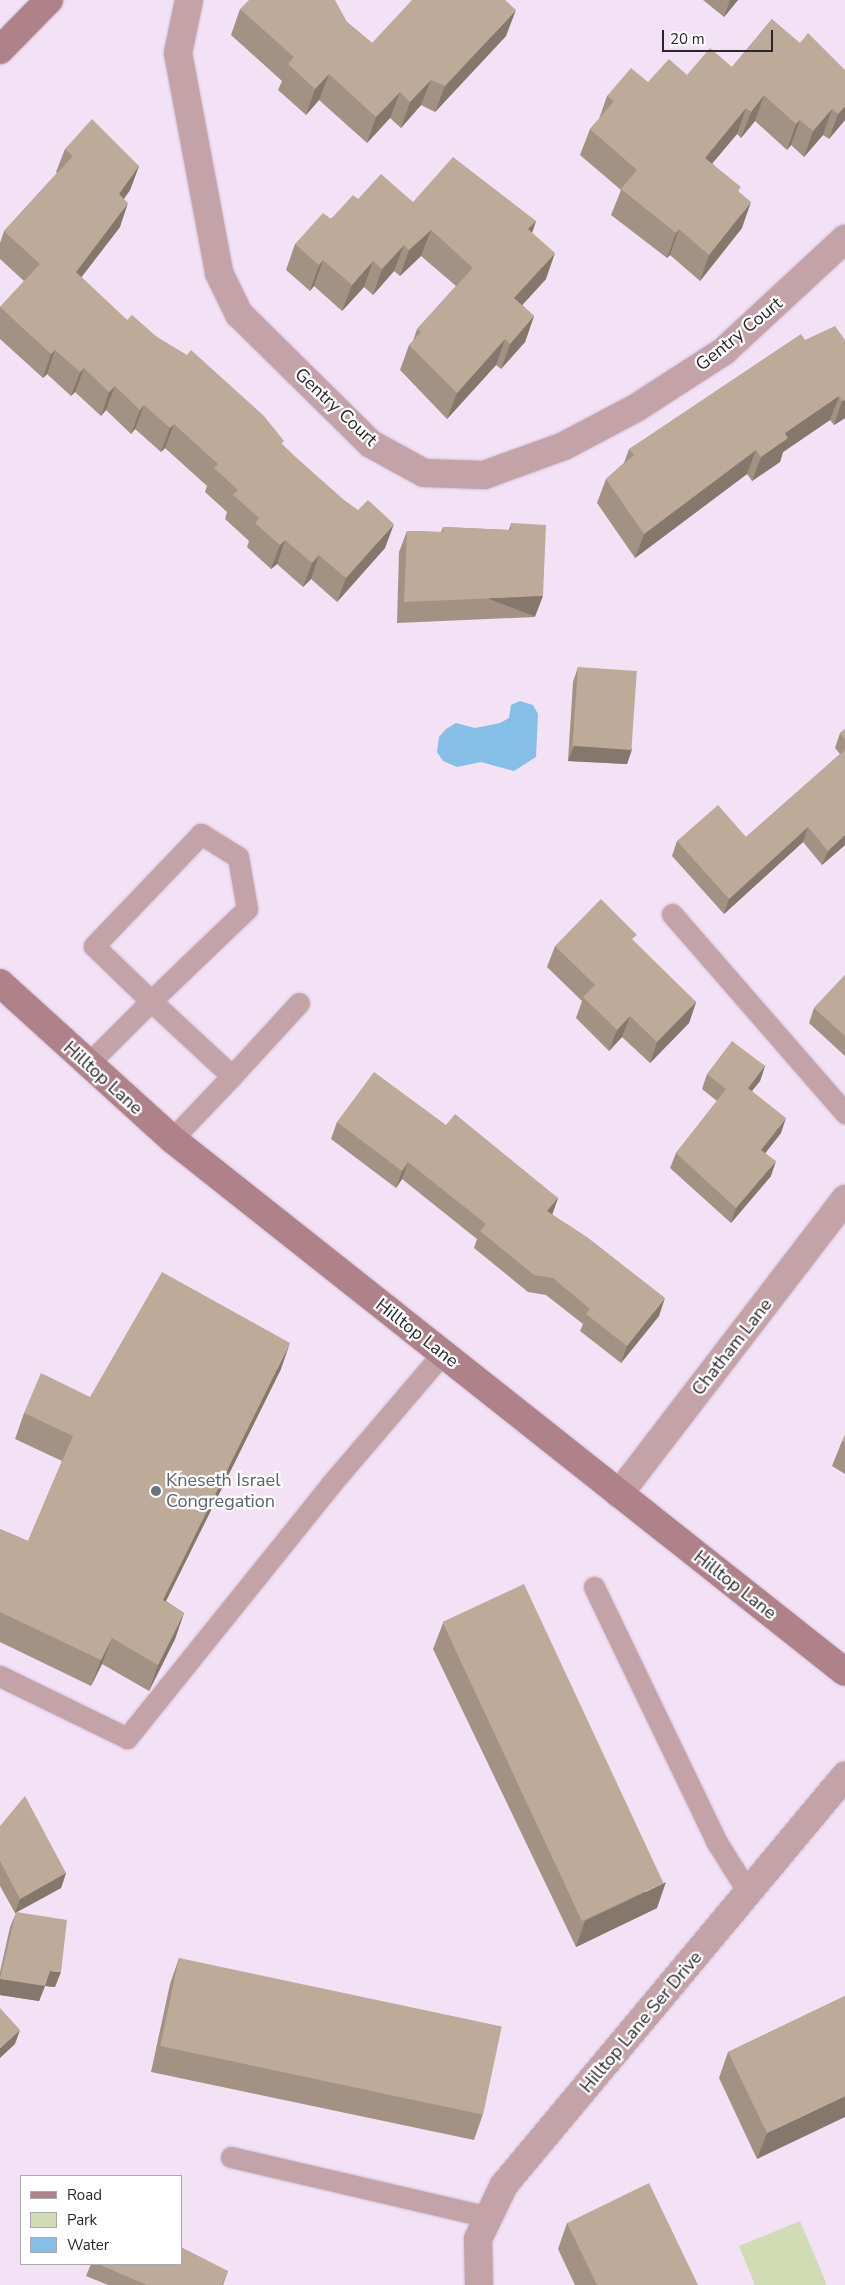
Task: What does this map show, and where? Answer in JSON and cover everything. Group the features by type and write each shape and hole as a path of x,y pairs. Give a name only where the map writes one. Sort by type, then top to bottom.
{"street":[{"path":"0,50 49,0"},
{"name":"Gentry Court","path":"188,0 178,53 219,274 239,314 370,444 424,473 484,475 564,446 636,408 724,351 845,239"},
{"name":"Hilltop Lane","path":"0,983 172,1139 845,1672"},
{"name":"Chatham Lane","path":"619,1494 845,1199"},
{"name":"Hilltop Lane Ser Drive","path":"479,2285 478,2239 504,2185 845,1776"}],"lane":[{"path":"88,1064 151,1001 247,909 238,857 201,834 94,946 151,1001 232,1076"},
{"path":"672,914 845,1113"},
{"path":"172,1139 299,1003"},
{"path":"0,1676 127,1738 331,1484 443,1353"},
{"path":"594,1587 716,1841 748,1892"},
{"path":"231,2157 488,2217"}],"green space":[{"path":"800,2221 827,2285 755,2285 739,2246"}],"water":[{"path":"520,701 533,705 538,714 536,757 514,771 481,762 457,767 443,761 437,752 439,737 446,729 456,723 475,728 500,723 509,718 511,705"}],"building":[{"path":"249,0 335,0 347,22 372,43 412,0 505,0 516,10 445,86 431,80 410,102 400,92 376,117 329,74 315,89 288,64 294,57 240,9"},
{"path":"772,19 800,43 808,33 845,70 845,106 838,114 832,109 813,131 800,120 796,124 764,95 751,112 746,108 705,158 741,187 738,191 751,202 709,255 679,229 676,233 621,189 637,170 590,129 614,101 607,96 631,68 648,82 669,59 687,75 710,48 732,67"},
{"path":"92,119 139,166 119,194 128,203 76,272 127,320 132,315 157,337 187,355 191,350 264,416 284,441 281,444 344,500 358,510 368,500 394,524 346,578 319,555 312,563 285,540 280,545 255,523 259,518 233,495 238,490 214,468 218,464 174,424 170,428 144,405 140,410 115,386 109,392 84,368 80,372 55,350 51,354 0,307 40,264 4,231 73,156 65,149"},
{"path":"453,157 536,221 528,229 555,253 514,298 534,316 510,344 505,339 457,393 409,345 421,332 417,329 473,268 431,230 409,250 404,245 382,269 373,261 352,285 323,260 319,265 295,244 323,213 331,219 353,195 358,199 381,174 413,202"},
{"path":"835,326 845,340 845,400 842,401 839,396 785,433 788,438 761,457 756,450 644,534 606,479 634,455 629,449 801,334 805,340"},
{"path":"511,523 546,525 543,596 404,602 407,531 443,532 443,527 511,530"},
{"path":"578,667 637,671 631,750 572,746"},
{"path":"845,729 845,739 840,733"},
{"path":"845,750 845,835 828,851 808,827 729,899 677,841 718,805 746,837"},
{"path":"601,899 637,935 632,939 696,1002 657,1042 630,1016 617,1030 583,997 595,985 555,946"},
{"path":"845,975 845,1036 814,1008"},
{"path":"732,1041 765,1066 748,1088 786,1118 761,1150 776,1161 736,1208 676,1153 726,1089 707,1074"},
{"path":"374,1072 446,1125 455,1114 558,1198 547,1211 587,1237 665,1298 627,1346 586,1314 590,1309 553,1278 534,1275 480,1231 486,1224 408,1162 402,1171 337,1122"},
{"path":"162,1272 290,1343 163,1600 184,1613 158,1665 112,1638 101,1660 0,1612 0,1529 28,1541 73,1436 24,1413 41,1373 90,1397"},
{"path":"524,1584 663,1883 582,1921 442,1622"},
{"path":"25,1796 66,1873 20,1899 0,1861 0,1826"},
{"path":"16,1912 67,1920 61,1972 50,1971 45,1986 0,1979"},
{"path":"179,1958 502,2027 483,2115 160,2046"},
{"path":"845,1996 845,2096 767,2133 728,2052"},
{"path":"0,2008 20,2030 0,2048"},
{"path":"649,2183 698,2285 597,2285 567,2223"},
{"path":"182,2248 228,2271 222,2285 147,2285 100,2265 182,2265"}],"place":[{"name":"Kneseth Israel Congregation","path":"156,1491"}]}
